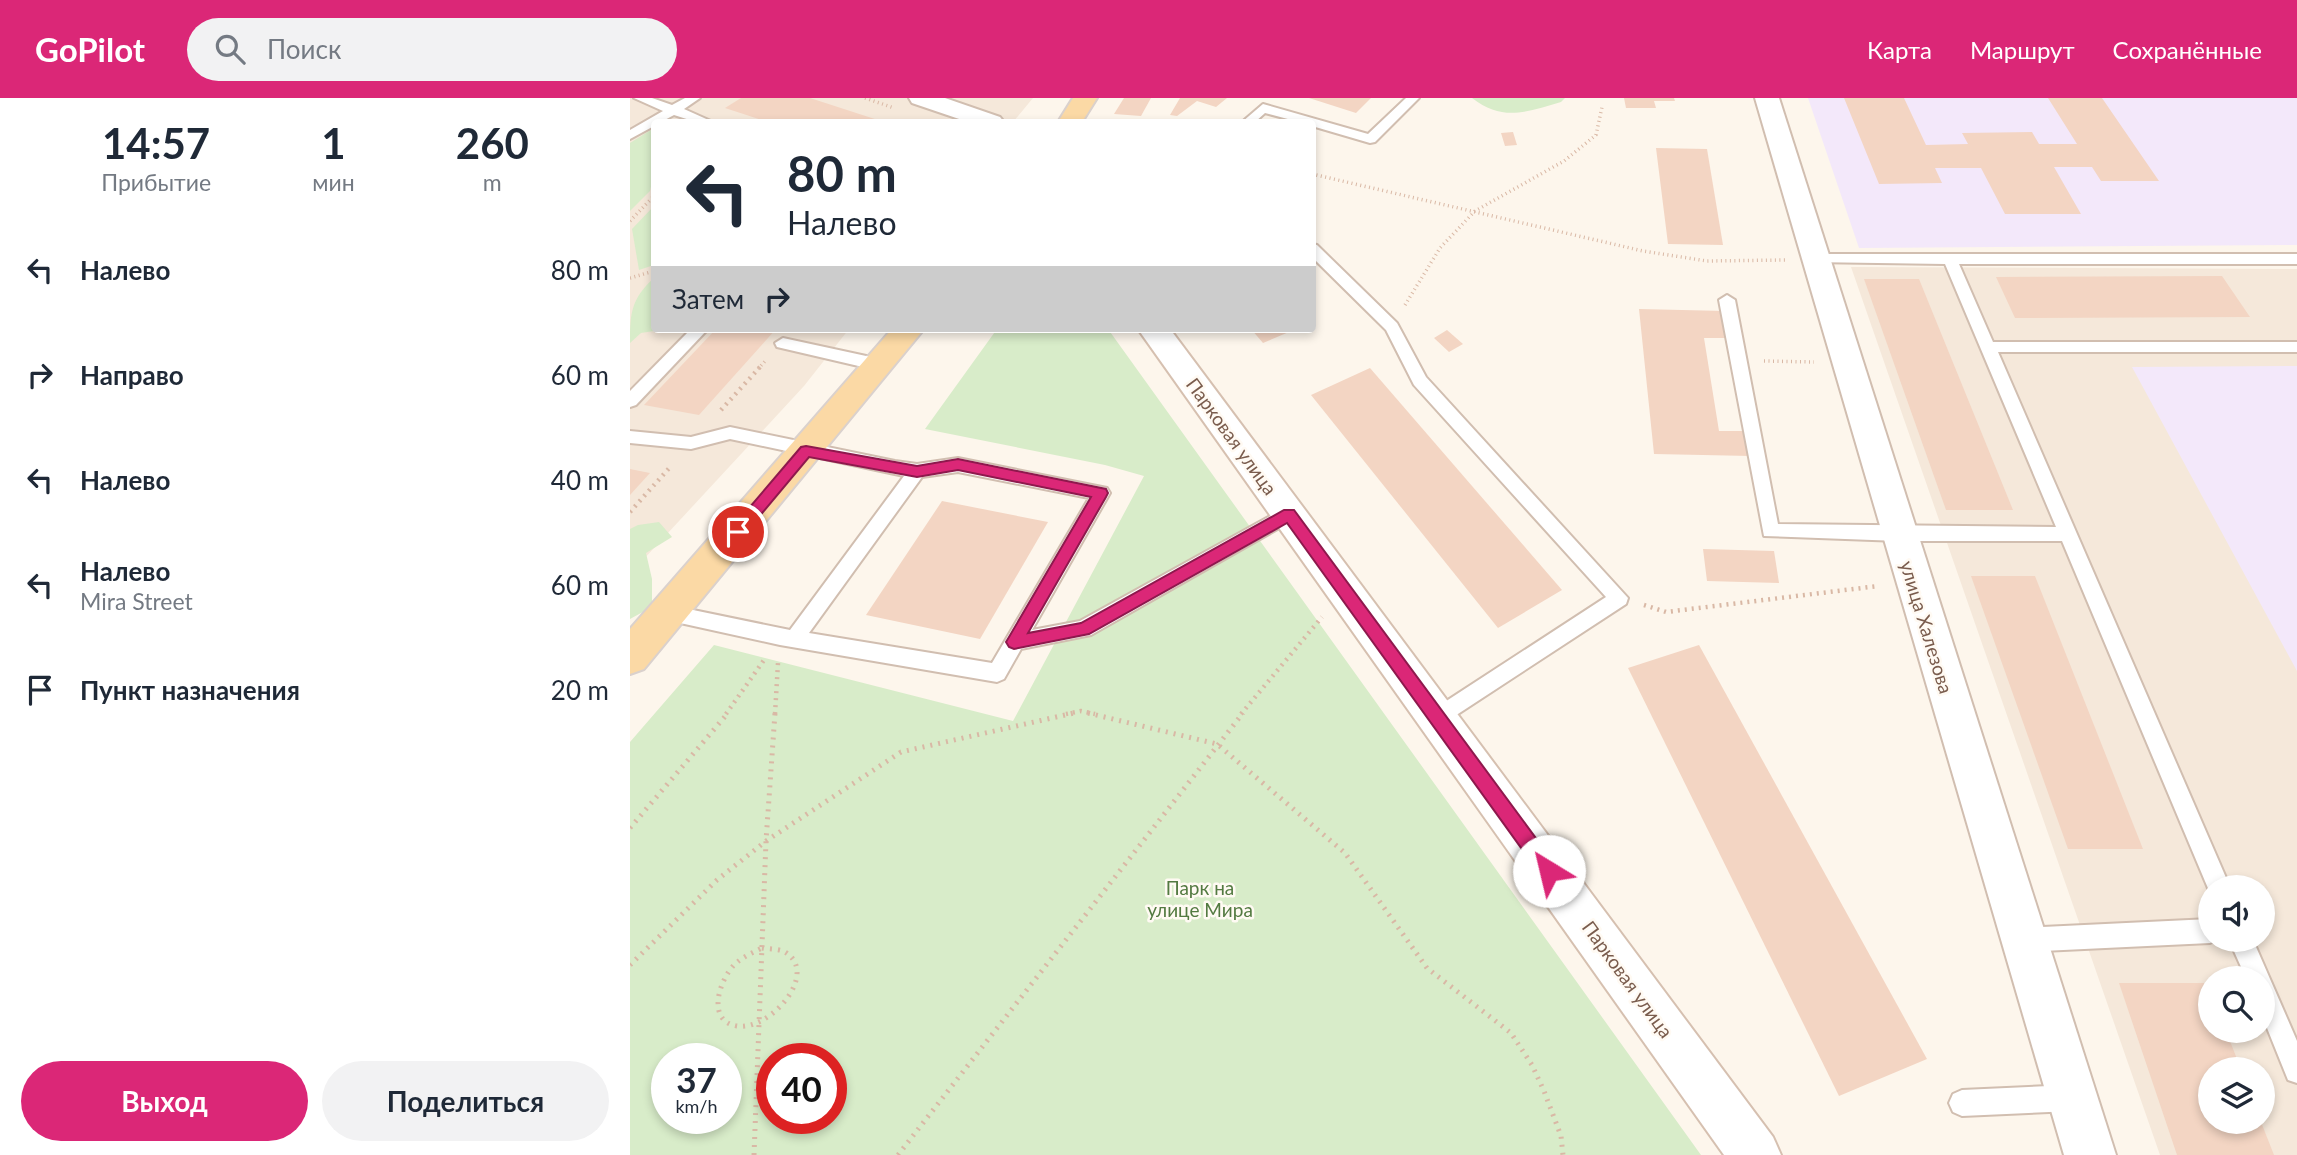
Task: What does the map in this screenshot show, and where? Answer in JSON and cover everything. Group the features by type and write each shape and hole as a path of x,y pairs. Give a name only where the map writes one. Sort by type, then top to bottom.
{"main road":[{"path":"1072,119 1086,98"},
{"path":"630,657 906,333"}],"street":[{"path":"920,98 982,119"},
{"name":"улица Халезова","path":"1767,98 2090,1155"},
{"name":"Парковая улица","path":"1156,333 1755,1155"}],"lane":[{"path":"640,98 698,119"},
{"path":"658,119 694,98"},
{"path":"1316,123 1370,139 1413,98"},
{"path":"1251,119 1263,108 1301,119"},
{"path":"630,135 651,123"},
{"path":"1316,252 1392,327 1420,381 1619,598 1438,718"},
{"path":"1815,259 2297,259"},
{"path":"1950,259 2214,875"},
{"path":"1727,300 1770,531 2068,534"},
{"path":"630,401 696,333"},
{"path":"783,343 880,365"},
{"path":"1988,347 2297,347"},
{"path":"630,437 691,443 730,433 806,451 917,471 958,465 1101,493 998,673 787,637 669,613"},
{"path":"787,637 917,471"},
{"path":"1014,642 1084,629 1289,514"},
{"path":"2023,940 2198,932"},
{"path":"2275,1019 2297,1071"},
{"path":"1962,1103 2073,1098"}],"path":[{"path":"1392,327 1440,248 1475,211 1564,161 1596,135 1602,107"},
{"path":"1316,175 1643,251 1707,261 1815,259"},
{"path":"630,221 651,200"},
{"path":"630,278 651,272"},
{"path":"630,512 783,343"},
{"path":"1738,361 1847,362"},
{"path":"1619,598 1666,612 1914,582"},
{"path":"898,1155 1217,744 1344,590"},
{"path":"630,828 726,715 787,637"},
{"path":"754,1155 766,841 787,637"},
{"path":"630,965 717,880 766,841 901,752 1081,710 1217,744 1345,853 1427,968 1511,1033 1532,1065 1544,1091 1561,1136 1563,1155"},
{"path":"762,948 778,948 790,954 797,965 797,981 789,998 776,1013 759,1024 742,1027 728,1024 719,1014 716,1000 719,987 736,963 762,948"}],"shaded area":[{"path":"630,98 1033,98 1016,119 651,119 651,333 846,333 804,386 630,574"},
{"path":"1808,98 2297,98 2297,245 1859,248"},
{"path":"1851,267 2297,269 2297,1155 2160,1155"},
{"path":"2297,366 2297,671 2132,367"}],"green space":[{"path":"1472,98 1565,98 1561,102 1515,113 1494,110"},
{"path":"651,130 650,191 630,211 630,143"},
{"path":"651,209 651,266 639,270 632,229"},
{"path":"651,281 651,331 641,333 630,343 633,307"},
{"name":"Парк на улице Мира","path":"994,333 1111,333 1701,1155 630,1155 630,742 714,645 1013,721 1144,476 1105,465 925,429"},
{"path":"659,522 672,537 646,553 652,579 652,607 630,619 630,529"}],"building":[{"path":"741,98 810,98 875,119 759,119 725,108"},
{"path":"1124,98 1151,98 1141,116 1114,114"},
{"path":"1180,98 1227,98 1216,107 1197,101 1177,116 1170,115"},
{"path":"1309,98 1371,98 1356,113"},
{"path":"1624,98 1674,98 1675,101 1654,101 1656,108 1626,108"},
{"path":"1844,98 1904,98 1926,145 1968,144 1962,133 2032,132 2039,144 2077,144 2048,98 2102,98 2159,181 2101,181 2092,167 2054,167 2081,214 2005,214 1981,168 1935,168 1942,183 1879,184"},
{"path":"1513,132 1517,145 1505,146 1501,133"},
{"path":"1656,148 1707,149 1723,245 1668,244"},
{"path":"2222,276 2250,317 2015,318 1996,277"},
{"path":"1864,279 1919,279 2013,510 1946,510"},
{"path":"1639,309 1725,311 1729,338 1704,338 1719,431 1746,431 1751,456 1654,454"},
{"path":"1447,330 1463,344 1449,352 1434,338"},
{"path":"712,333 772,333 699,415 644,405"},
{"path":"1254,333 1287,333 1263,343"},
{"path":"1370,368 1562,590 1498,628 1311,395"},
{"path":"630,469 650,473 630,495"},
{"path":"942,501 1048,522 980,639 866,615"},
{"path":"1703,549 1774,551 1779,583 1707,581"},
{"path":"1971,576 2035,576 2143,849 2068,849"},
{"path":"1699,645 1927,1059 1839,1096 1628,668"},
{"path":"2119,983 2198,983 2198,1043 2231,1043 2236,1057 2198,1057 2198,1134 2266,1134 2274,1155 2177,1155"}],"route":[{"path":"738,532 806,451 917,471 958,465 1101,493 1014,642 1084,629 1289,514 1549,871"}]}
